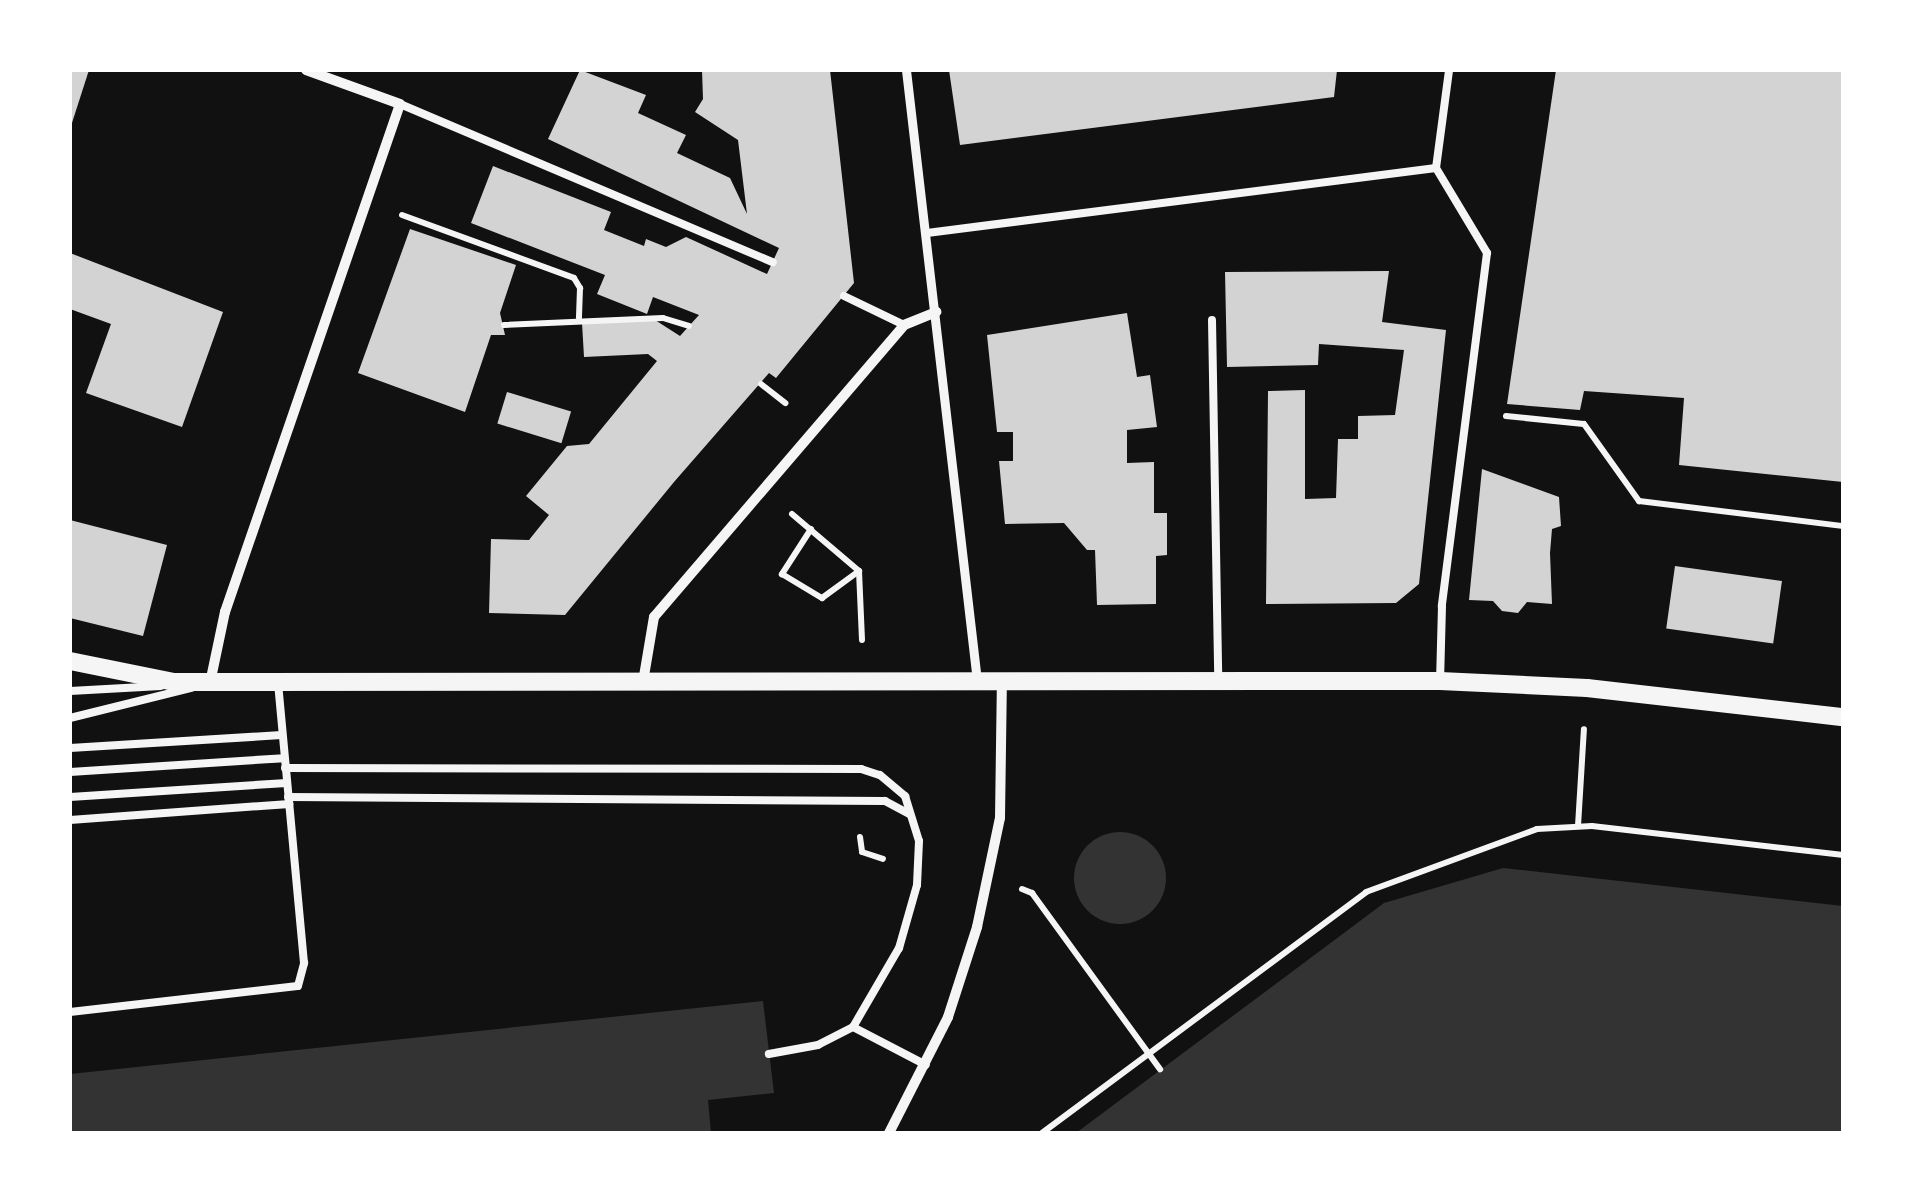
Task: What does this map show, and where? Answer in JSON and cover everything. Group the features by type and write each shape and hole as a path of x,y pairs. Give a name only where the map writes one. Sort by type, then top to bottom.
{"street":[{"path":"210,683 225,612 400,104 306,70"},
{"path":"906,70 977,684"},
{"path":"643,682 654,618 904,326 937,312"},
{"path":"70,661 137,677 210,683 1440,682 1587,688 1843,718"},
{"path":"889,1133 926,1065 964,974 995,852 1002,681"}],"lane":[{"path":"1440,682 1442,606 1487,253 1436,168 1450,70"},
{"path":"400,104 774,262"},
{"path":"926,233 1436,168"},
{"path":"844,296 904,326"},
{"path":"1212,320 1218,680"},
{"path":"70,1012 298,986 304,963 278,682"},
{"path":"70,691 210,683"},
{"path":"70,718 210,683"},
{"path":"70,748 282,735"},
{"path":"70,772 284,763 861,769 894,783 917,824 919,868 911,912 884,980 853,1027 818,1045 770,1054"},
{"path":"70,797 287,783"},
{"path":"70,820 288,800 885,801 917,824"},
{"path":"853,1027 926,1065"}],"path":[{"path":"367,202 574,278 580,288 579,320"},
{"path":"504,324 663,318 689,326"},
{"path":"1469,413 1584,424 1639,501 1843,526"},
{"path":"764,493 859,571 862,608"},
{"path":"810,528 782,574 822,598 859,571"},
{"path":"1578,826 1587,688"},
{"path":"1042,1133 1380,884 1537,829 1578,826 1843,855"},
{"path":"1086,968 1160,1069"}],"shaded area":[{"path":"1120,832 1138,835 1153,845 1163,860 1163,896 1153,911 1138,921 1120,924 1102,921 1087,911 1077,896 1074,878 1077,860 1087,845 1102,835"},
{"path":"1503,868 1843,906 1843,1133 1076,1133 1384,903"},
{"path":"763,1001 774,1093 708,1100 711,1133 70,1133 70,1074"}],"building":[{"path":"70,70 89,70 71,126 70,126"},
{"path":"580,70 646,95 638,113 686,135 677,153 730,178 747,214 738,140 695,112 703,99 702,70 830,70 854,283 776,378 769,373 674,482 565,615 489,613 491,539 529,540 549,515 526,496 567,446 589,444 657,361 648,354 584,357 582,323 655,320 680,336 699,315 653,297 647,314 597,294 605,275 471,223 493,166 611,212 604,230 644,246 646,239 666,247 686,237 767,274 779,248 548,139"},
{"path":"949,70 1337,70 1334,97 960,145"},
{"path":"1556,70 1843,70 1843,482 1679,465 1684,398 1584,391 1580,410 1507,404"},
{"path":"410,229 516,265 500,313 505,335 491,335 465,412 358,373"},
{"path":"70,253 223,312 182,427 86,393 111,324 70,309"},
{"path":"1389,271 1382,322 1446,330 1419,584 1396,603 1266,604 1268,391 1305,390 1305,499 1336,498 1338,439 1358,439 1358,416 1395,415 1404,350 1319,344 1318,365 1227,367 1225,272"},
{"path":"1127,313 1137,377 1150,375 1157,427 1127,430 1127,463 1154,462 1154,513 1167,513 1167,555 1156,556 1156,604 1097,605 1095,550 1087,550 1064,523 1005,524 999,461 1013,461 1013,432 997,432 987,335"},
{"path":"507,392 571,412 561,443 497,424"},
{"path":"1482,469 1559,497 1561,526 1552,529 1550,553 1552,604 1527,602 1518,613 1502,611 1493,601 1469,600"},
{"path":"70,520 167,545 143,636 70,618"},
{"path":"1675,566 1782,581 1773,643 1666,628"}]}
